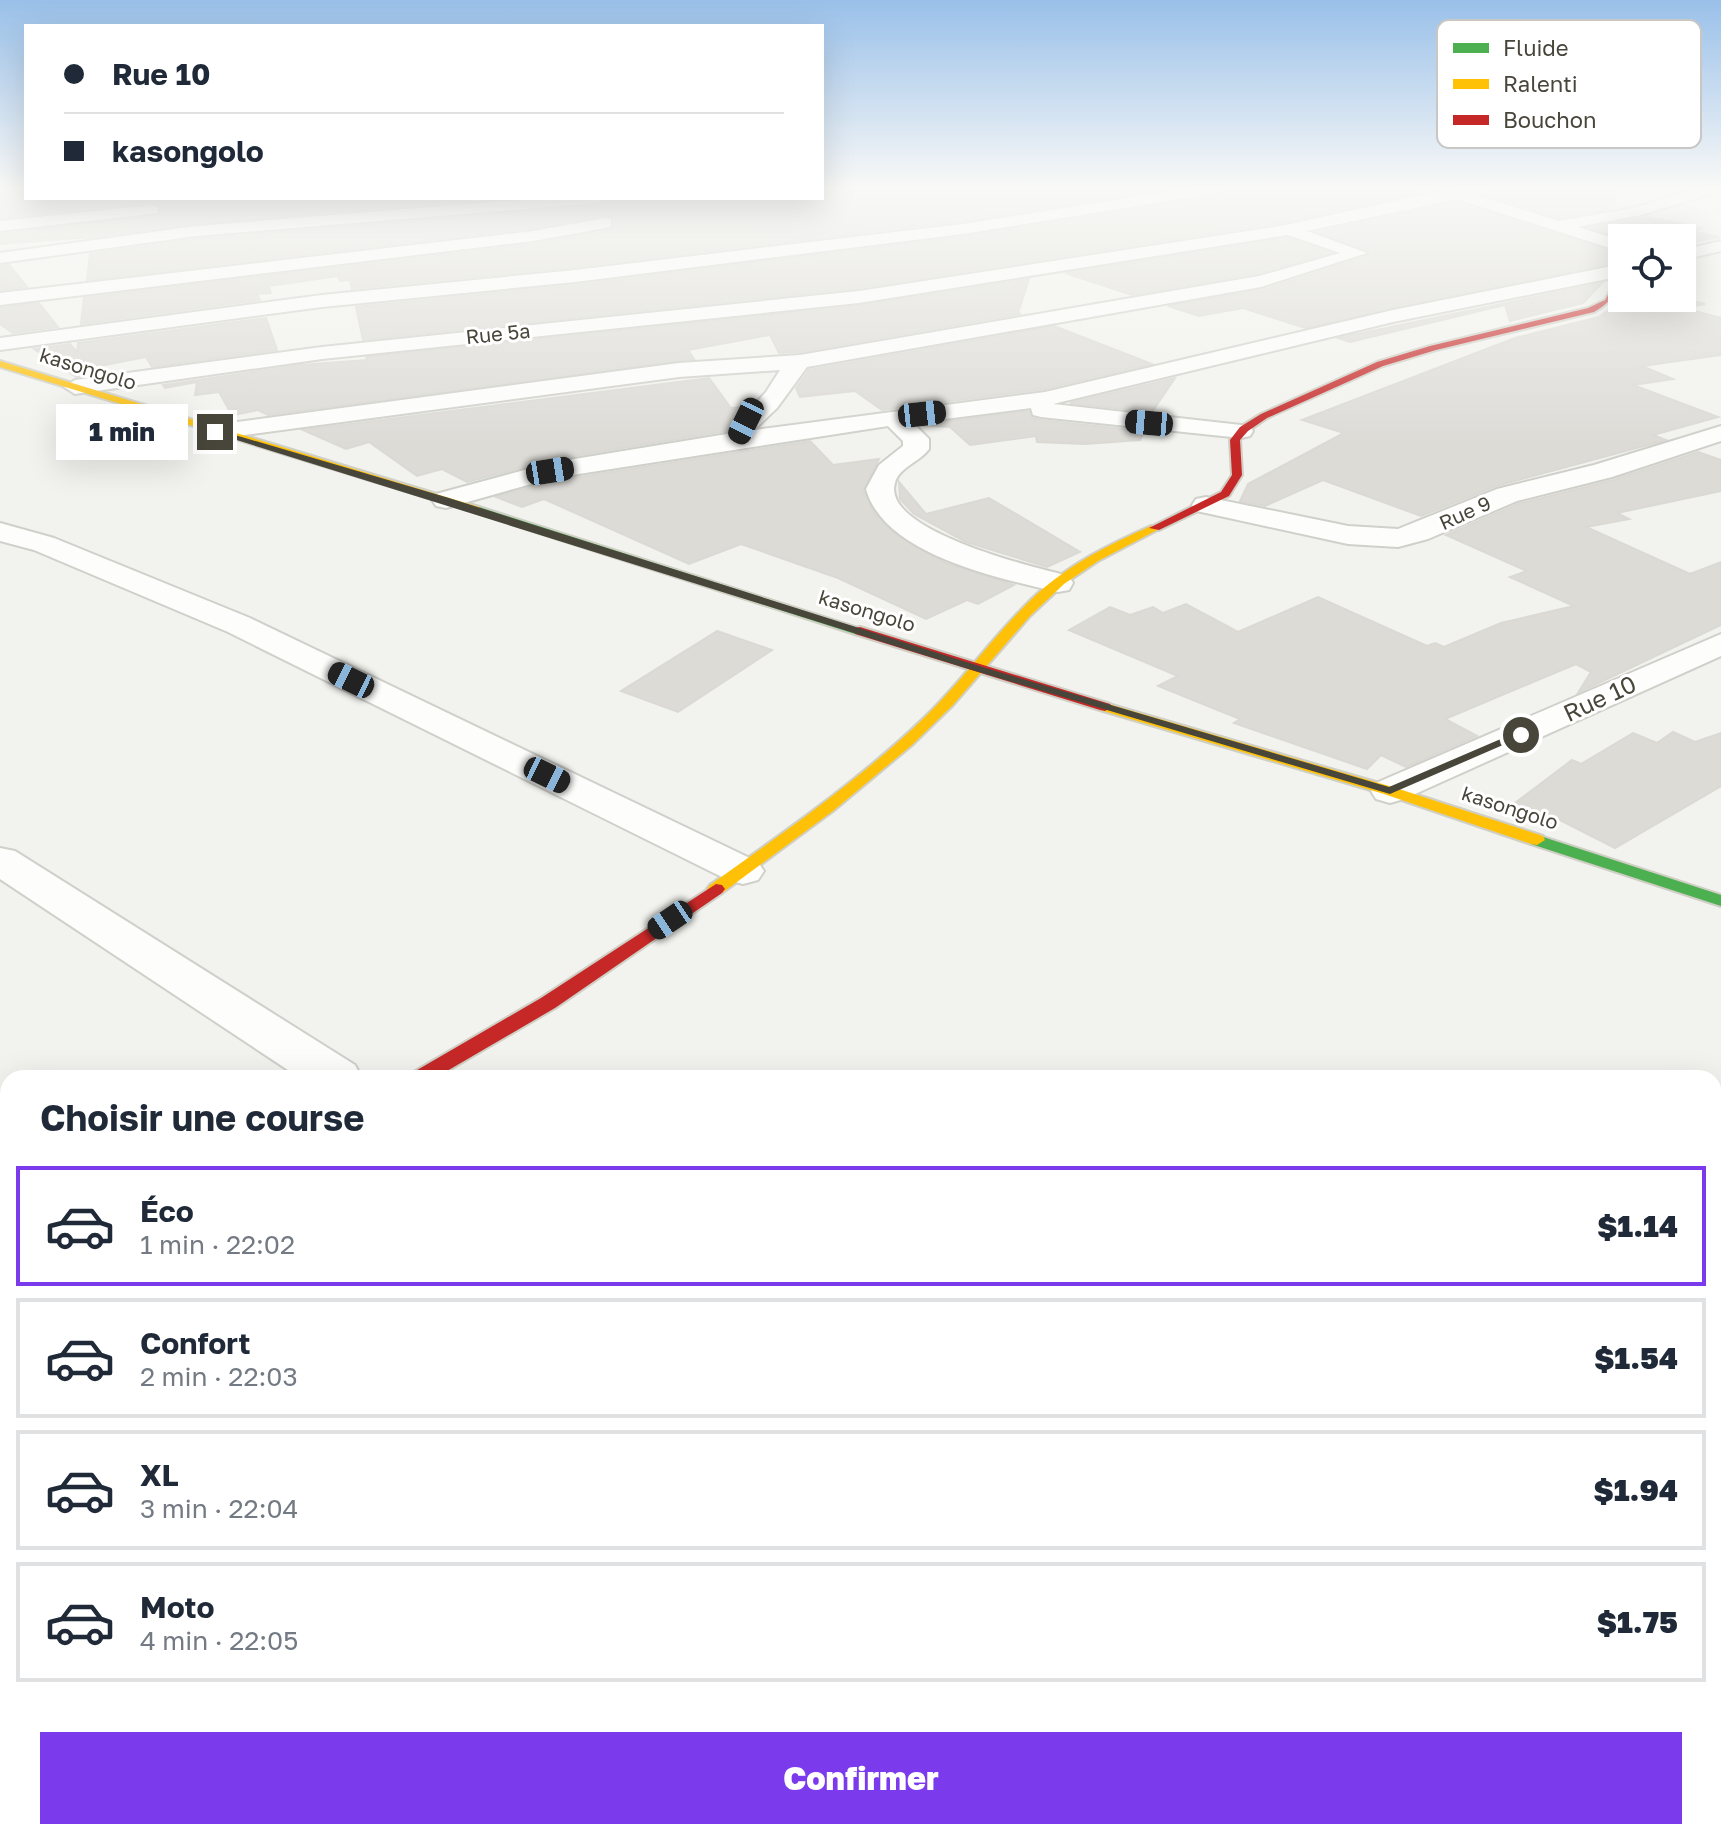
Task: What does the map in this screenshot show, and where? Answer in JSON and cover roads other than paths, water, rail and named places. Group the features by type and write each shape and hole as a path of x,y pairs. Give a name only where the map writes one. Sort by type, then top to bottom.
{"street":[{"path":"0,299 212,274"},
{"path":"490,274 494,285 513,310 533,324 553,329"},
{"path":"0,344 322,301 588,274"},
{"name":"Rue 5a","path":"75,387 250,362 859,297 1007,274"},
{"path":"215,432 638,374 800,362 1247,284 1288,274"},
{"path":"446,500 538,474 736,440 1010,404 1393,316 1603,274"},
{"path":"1010,404 1109,420 1241,431 1332,384 1410,354 1591,310 1608,301"},
{"path":"191,318 250,362"},
{"path":"736,440 746,421 766,406 785,374 800,362"},
{"name":"kasongolo","path":"0,364 446,500 975,668 1390,791 1721,901"},
{"path":"894,418 916,439 916,449 885,475 880,488 882,502 898,521 930,541 963,554 1058,583"},
{"path":"434,1070 500,1035 743,871 921,729 1058,583 1097,555 1206,505 1234,484 1240,468 1233,445 1241,431"},
{"name":"Rue 9","path":"1206,505 1348,535 1398,538 1418,533 1507,495 1603,471 1721,433"},
{"path":"0,532 44,544 239,625 743,871"},
{"name":"Rue 10","path":"1390,791 1721,644"},
{"path":"0,860 325,1070"}]}
